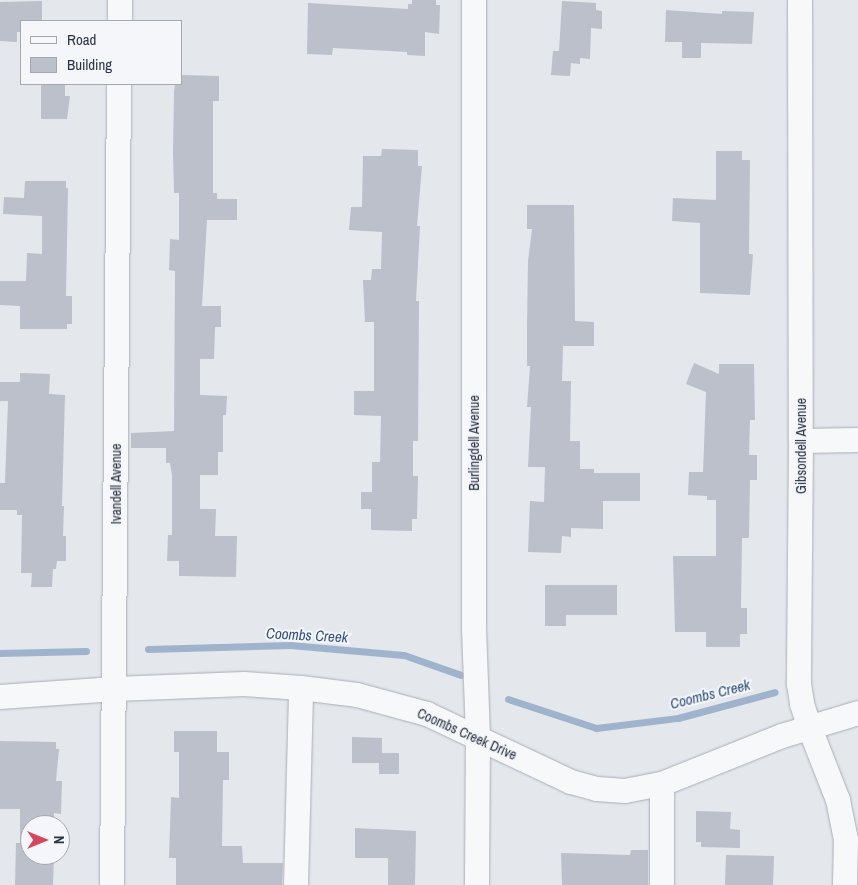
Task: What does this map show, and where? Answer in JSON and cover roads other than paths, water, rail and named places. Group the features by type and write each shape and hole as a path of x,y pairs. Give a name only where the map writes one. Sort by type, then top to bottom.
{"street":[{"path":"120,0 120,20"},
{"name":"Burlingdell Avenue","path":"474,0 474,628 478,736 477,885"},
{"name":"Gibsondell Avenue","path":"800,0 801,441 799,684 802,704 809,726 838,800 846,840 845,885"},
{"name":"Ivandell Avenue","path":"112,885 119,85"},
{"path":"801,441 858,440"},
{"name":"Coombs Creek Drive","path":"0,697 114,689 244,684 357,695 426,714 478,736 572,782 625,791 662,784 809,726 858,713"},
{"path":"296,885 300,688"},
{"path":"662,784 662,885"}],"waterway":[{"name":"Coombs Creek","path":"148,649 290,645 404,655 461,675"},
{"name":"Coombs Creek","path":"0,653 86,651"},
{"name":"Coombs Creek","path":"508,699 596,728 678,718 775,692"}]}
